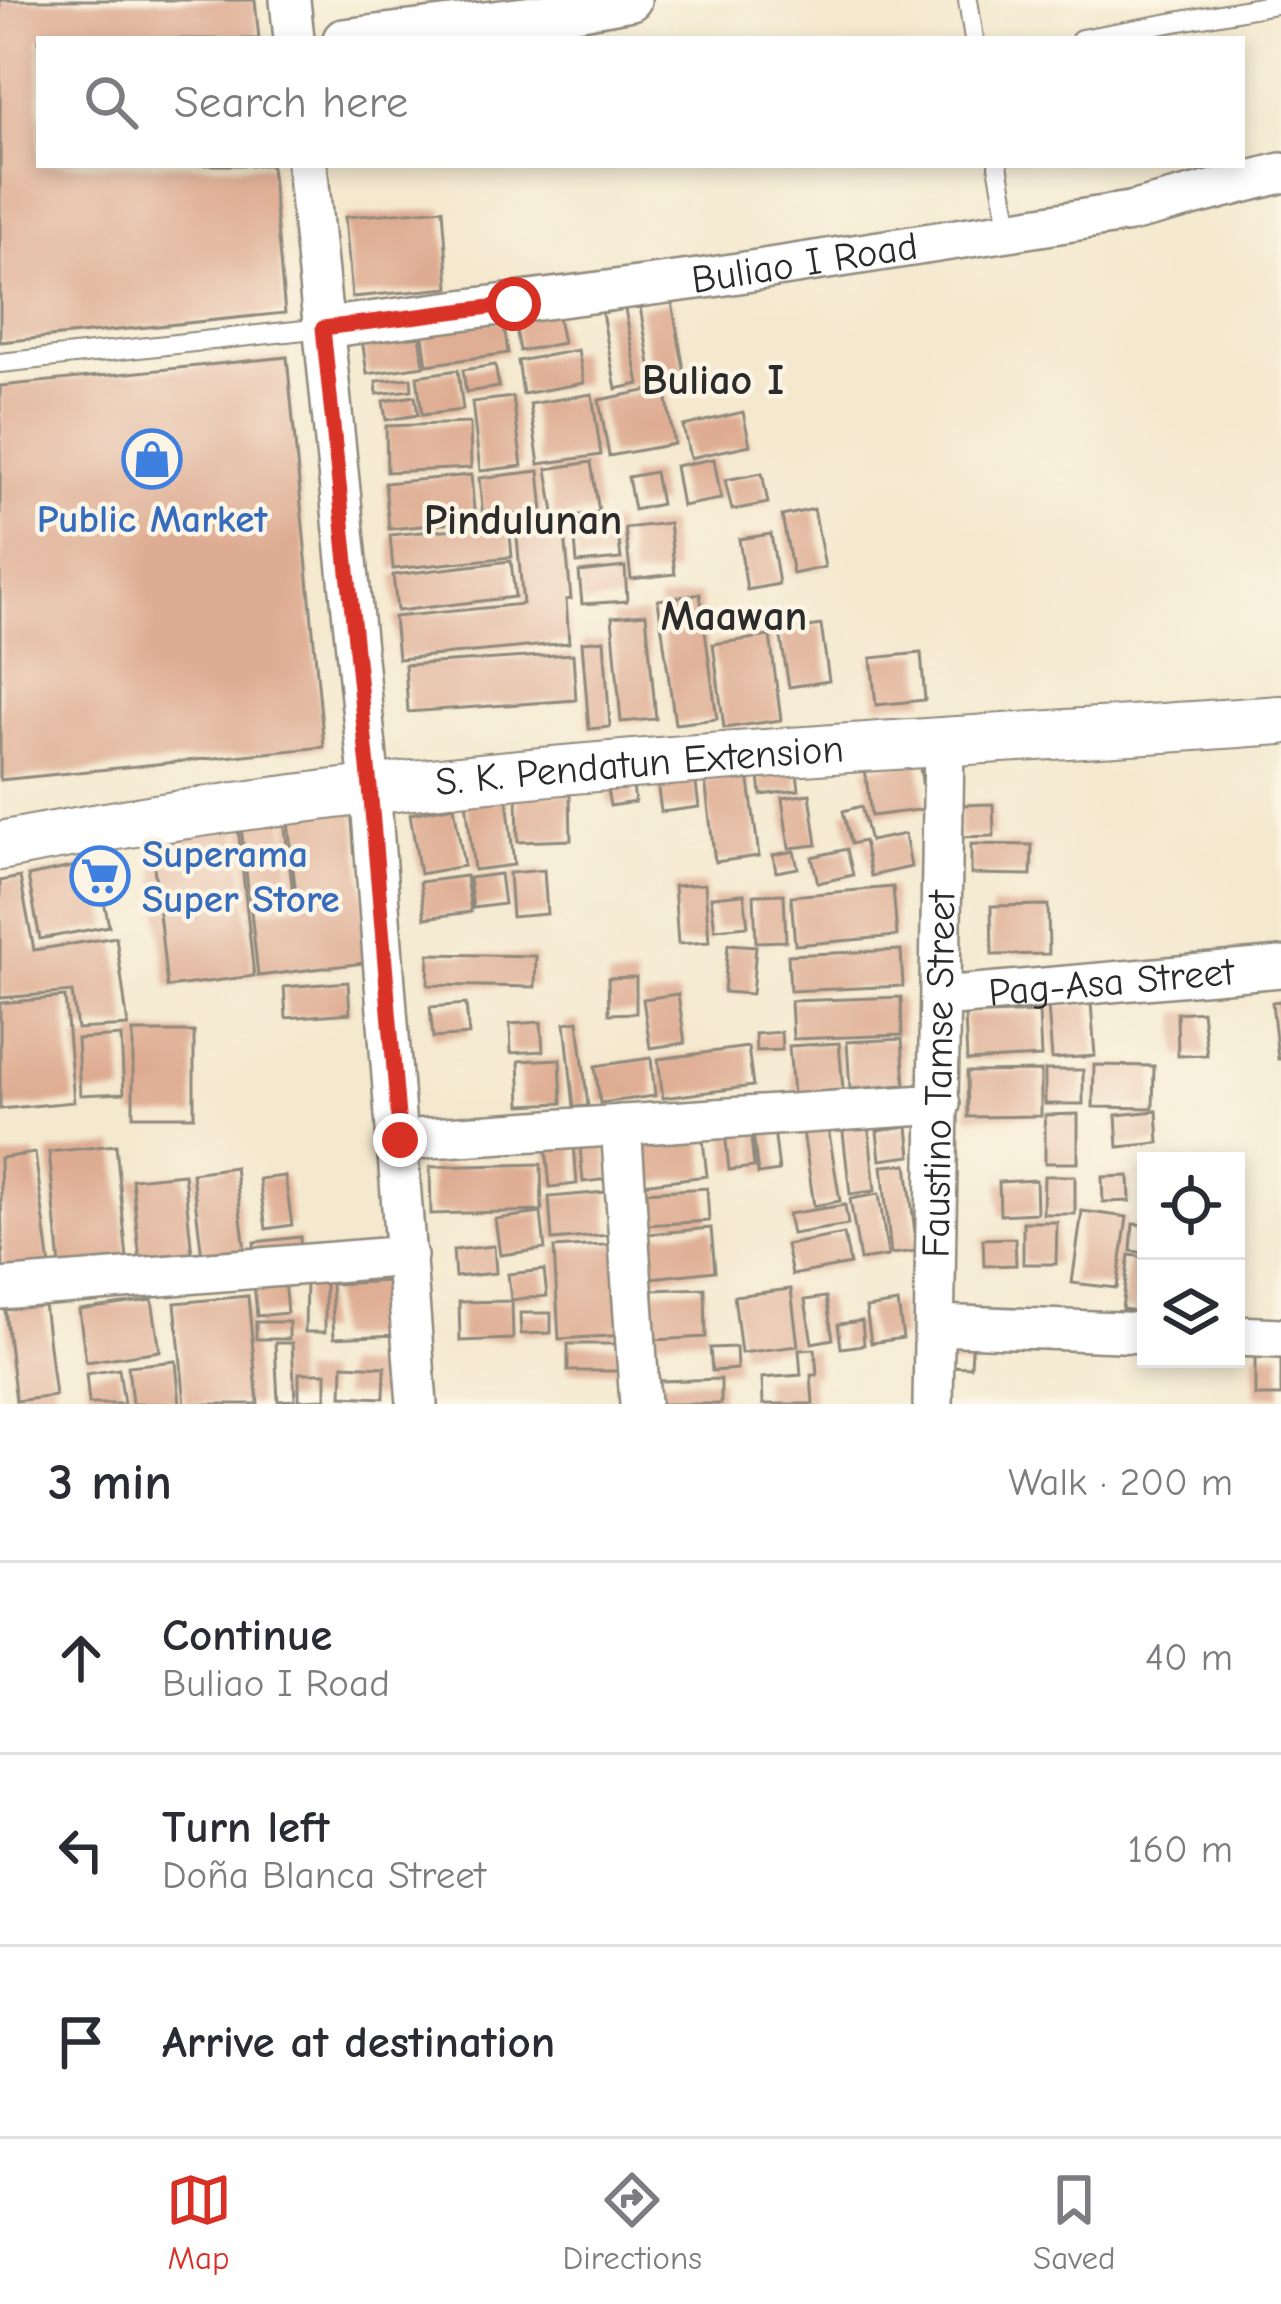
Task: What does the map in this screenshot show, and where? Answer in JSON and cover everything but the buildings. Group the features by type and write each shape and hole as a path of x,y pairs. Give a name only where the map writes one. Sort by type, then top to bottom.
{"street":[{"path":"290,0 294,36"},
{"path":"368,36 632,0"},
{"path":"307,168 370,787 417,1404"},
{"name":"Buliao I Road","path":"323,328 706,278 1130,212 1281,173"},
{"name":"S. K. Pendatun Extension","path":"0,846 173,814 370,787 1281,720"},
{"name":"Faustino Tamse Street","path":"933,1404 944,744"},
{"name":"Pag-Asa Street","path":"941,997 1281,968"},
{"path":"400,1140 940,1104"},
{"path":"620,1125 640,1404"},
{"path":"0,1289 407,1256"},
{"path":"935,1325 1137,1333"},
{"path":"1245,1336 1281,1338"}],"lane":[{"path":"968,0 974,36"},
{"path":"1098,36 1281,4"},
{"path":"999,168 1010,231"},
{"path":"0,363 323,328"}],"place":[{"name":"Public Market","path":"152,459"},
{"name":"Superama Super Store","path":"100,876"}],"district":[{"name":"Buliao I","path":"713,380"},
{"name":"Pindulunan","path":"523,520"},
{"name":"Maawan","path":"734,616"}],"route":[{"path":"400,1140 323,328 514,304"}]}
